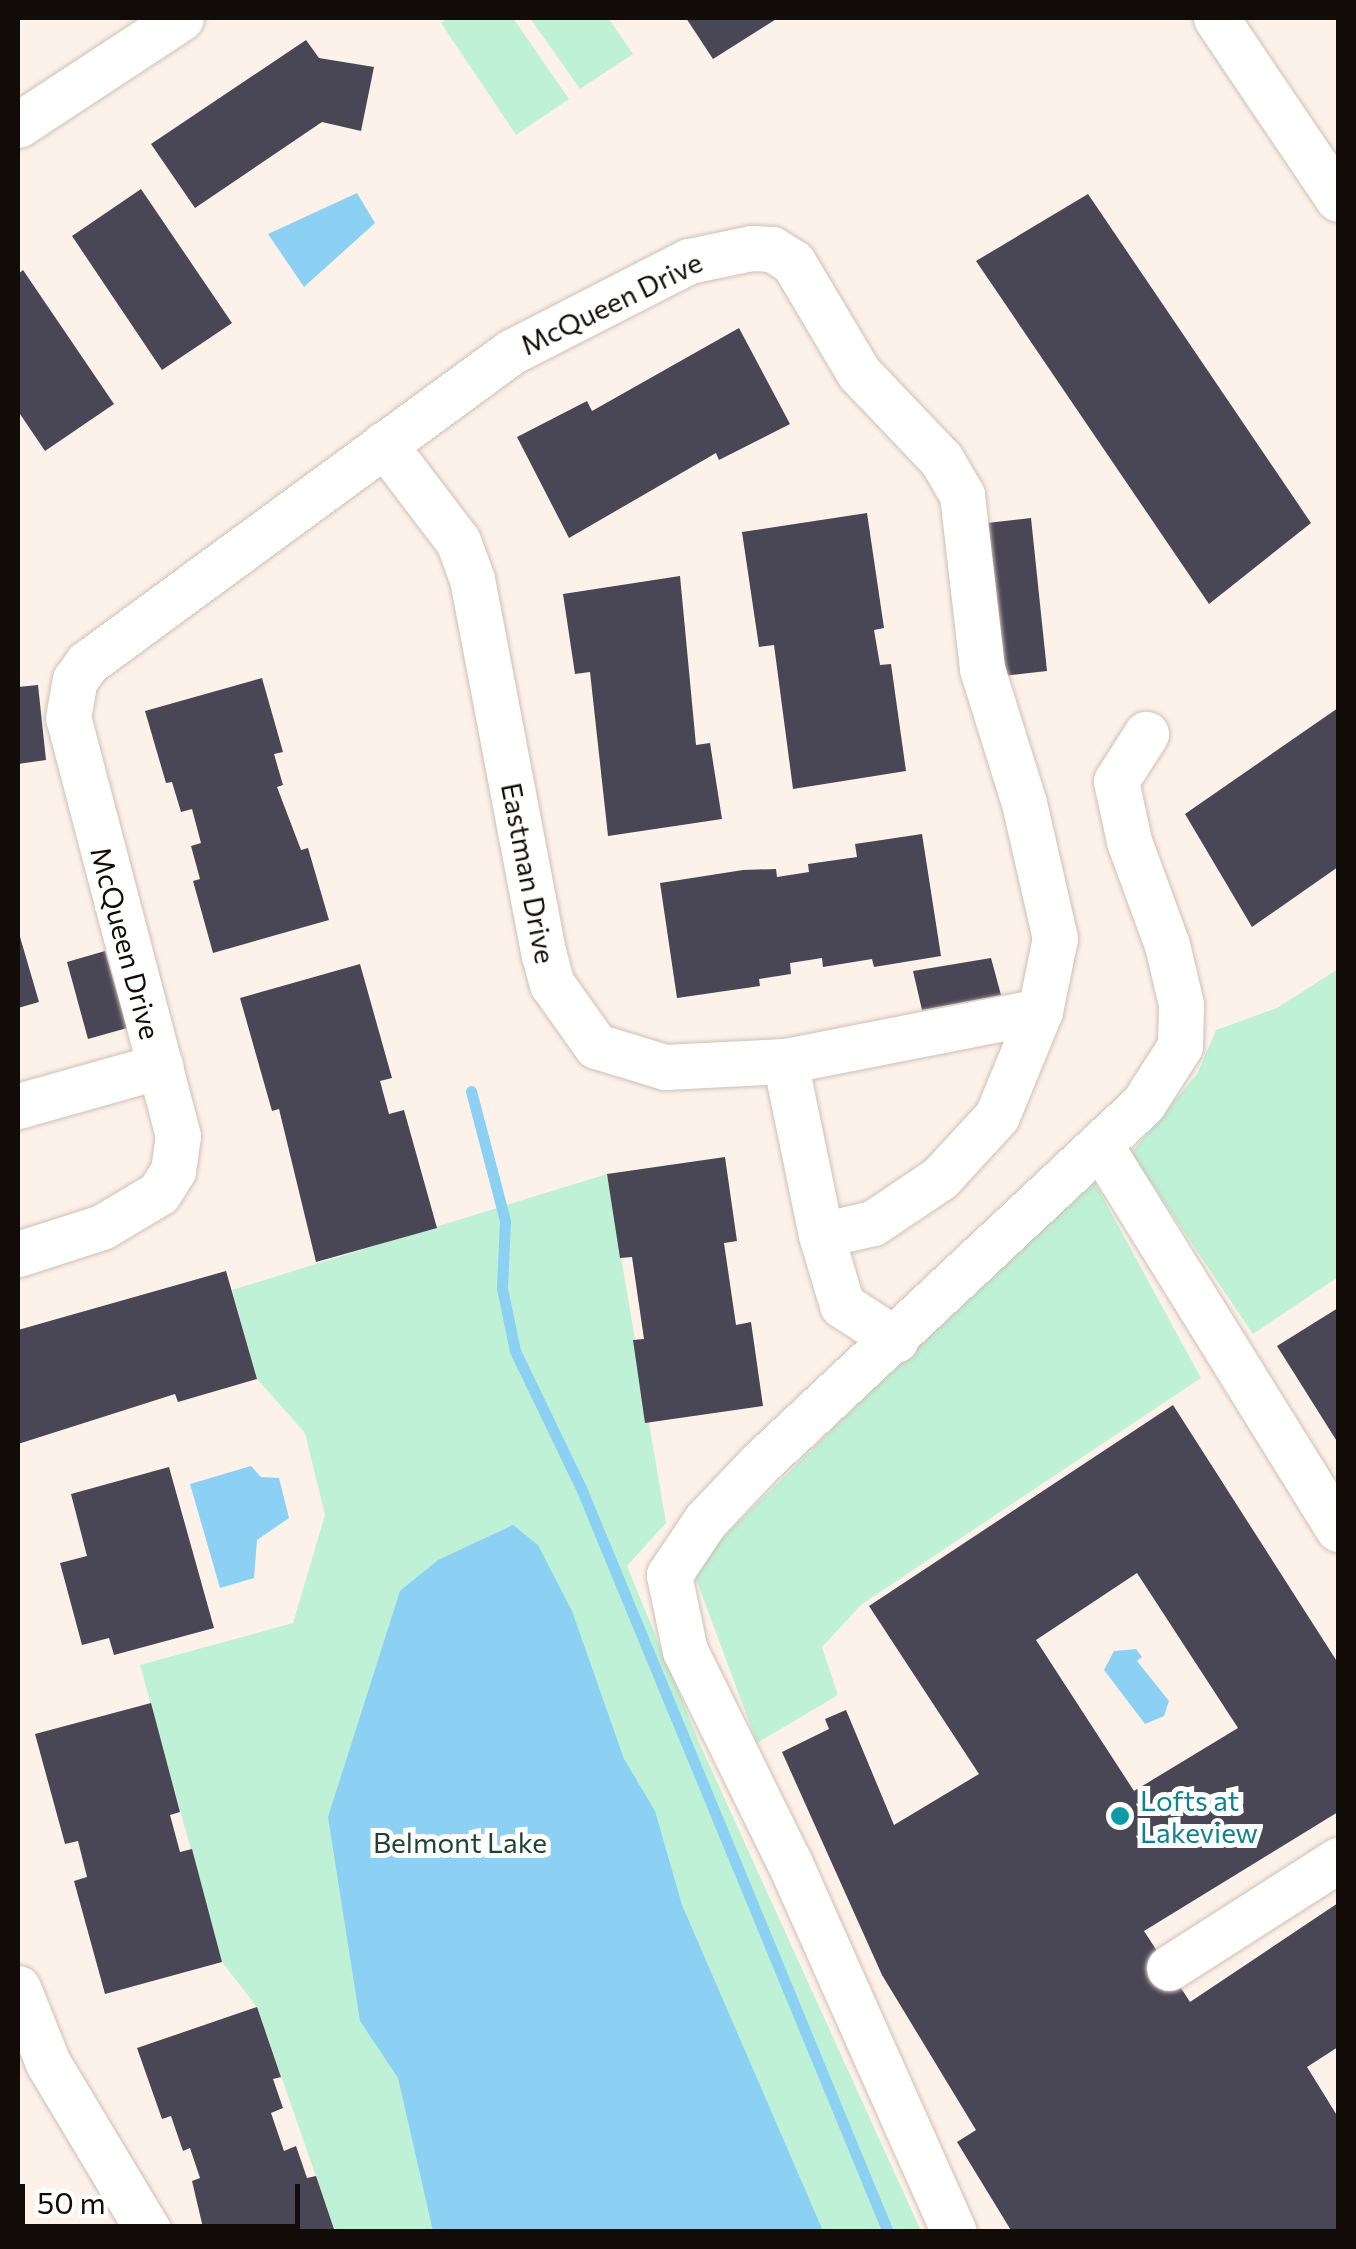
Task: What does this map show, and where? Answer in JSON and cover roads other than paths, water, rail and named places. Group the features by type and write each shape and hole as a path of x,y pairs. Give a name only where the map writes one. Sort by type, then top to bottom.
{"street":[{"path":"18,125 181,18"},
{"path":"1216,18 1338,200"},
{"name":"McQueen Drive","path":"18,1254 102,1227 159,1193 173,1171 178,1136 75,753 68,718 75,680 104,648 511,352 689,261 752,248 772,249 793,262 860,373 942,459 962,495 982,669 1024,803 1055,938 1040,1011 996,1116 940,1178 892,1214 821,1234"},
{"name":"Eastman Drive","path":"384,444 458,541 472,579 544,955 576,1025 605,1050 665,1068 786,1061 1040,1011"},
{"path":"954,2232 788,1860 691,1666 668,1575 705,1520 760,1463 896,1340 1144,1104 1180,1046 1181,1004 1167,945 1129,841 1116,781 1146,734"},
{"path":"786,1061 821,1234 842,1305 896,1340"},
{"path":"18,1106 160,1066"},
{"path":"1100,1145 1338,1529"},
{"path":"1169,1968 1338,1860"},
{"path":"18,1988 48,2064 149,2232"}],"water":[{"path":"357,193 375,223 304,287 268,234"},
{"path":"251,1466 261,1477 279,1478 289,1518 257,1540 254,1578 220,1588 190,1484"},
{"path":"513,1525 538,1545 572,1611 624,1759 655,1811 682,1905 823,2231 433,2231 398,2078 360,2021 328,1817 400,1591 438,1560"},
{"path":"1136,1649 1142,1657 1137,1661 1169,1701 1164,1716 1145,1724 1104,1670 1114,1651"}],"waterway":[{"path":"471,1091 505,1221 502,1288 515,1351 581,1488 888,2232"}],"place":[{"name":"Lofts at Lakeview","path":"1120,1816"}],"park label":[{"name":"Belmont Lake","path":"460,1842"}]}
